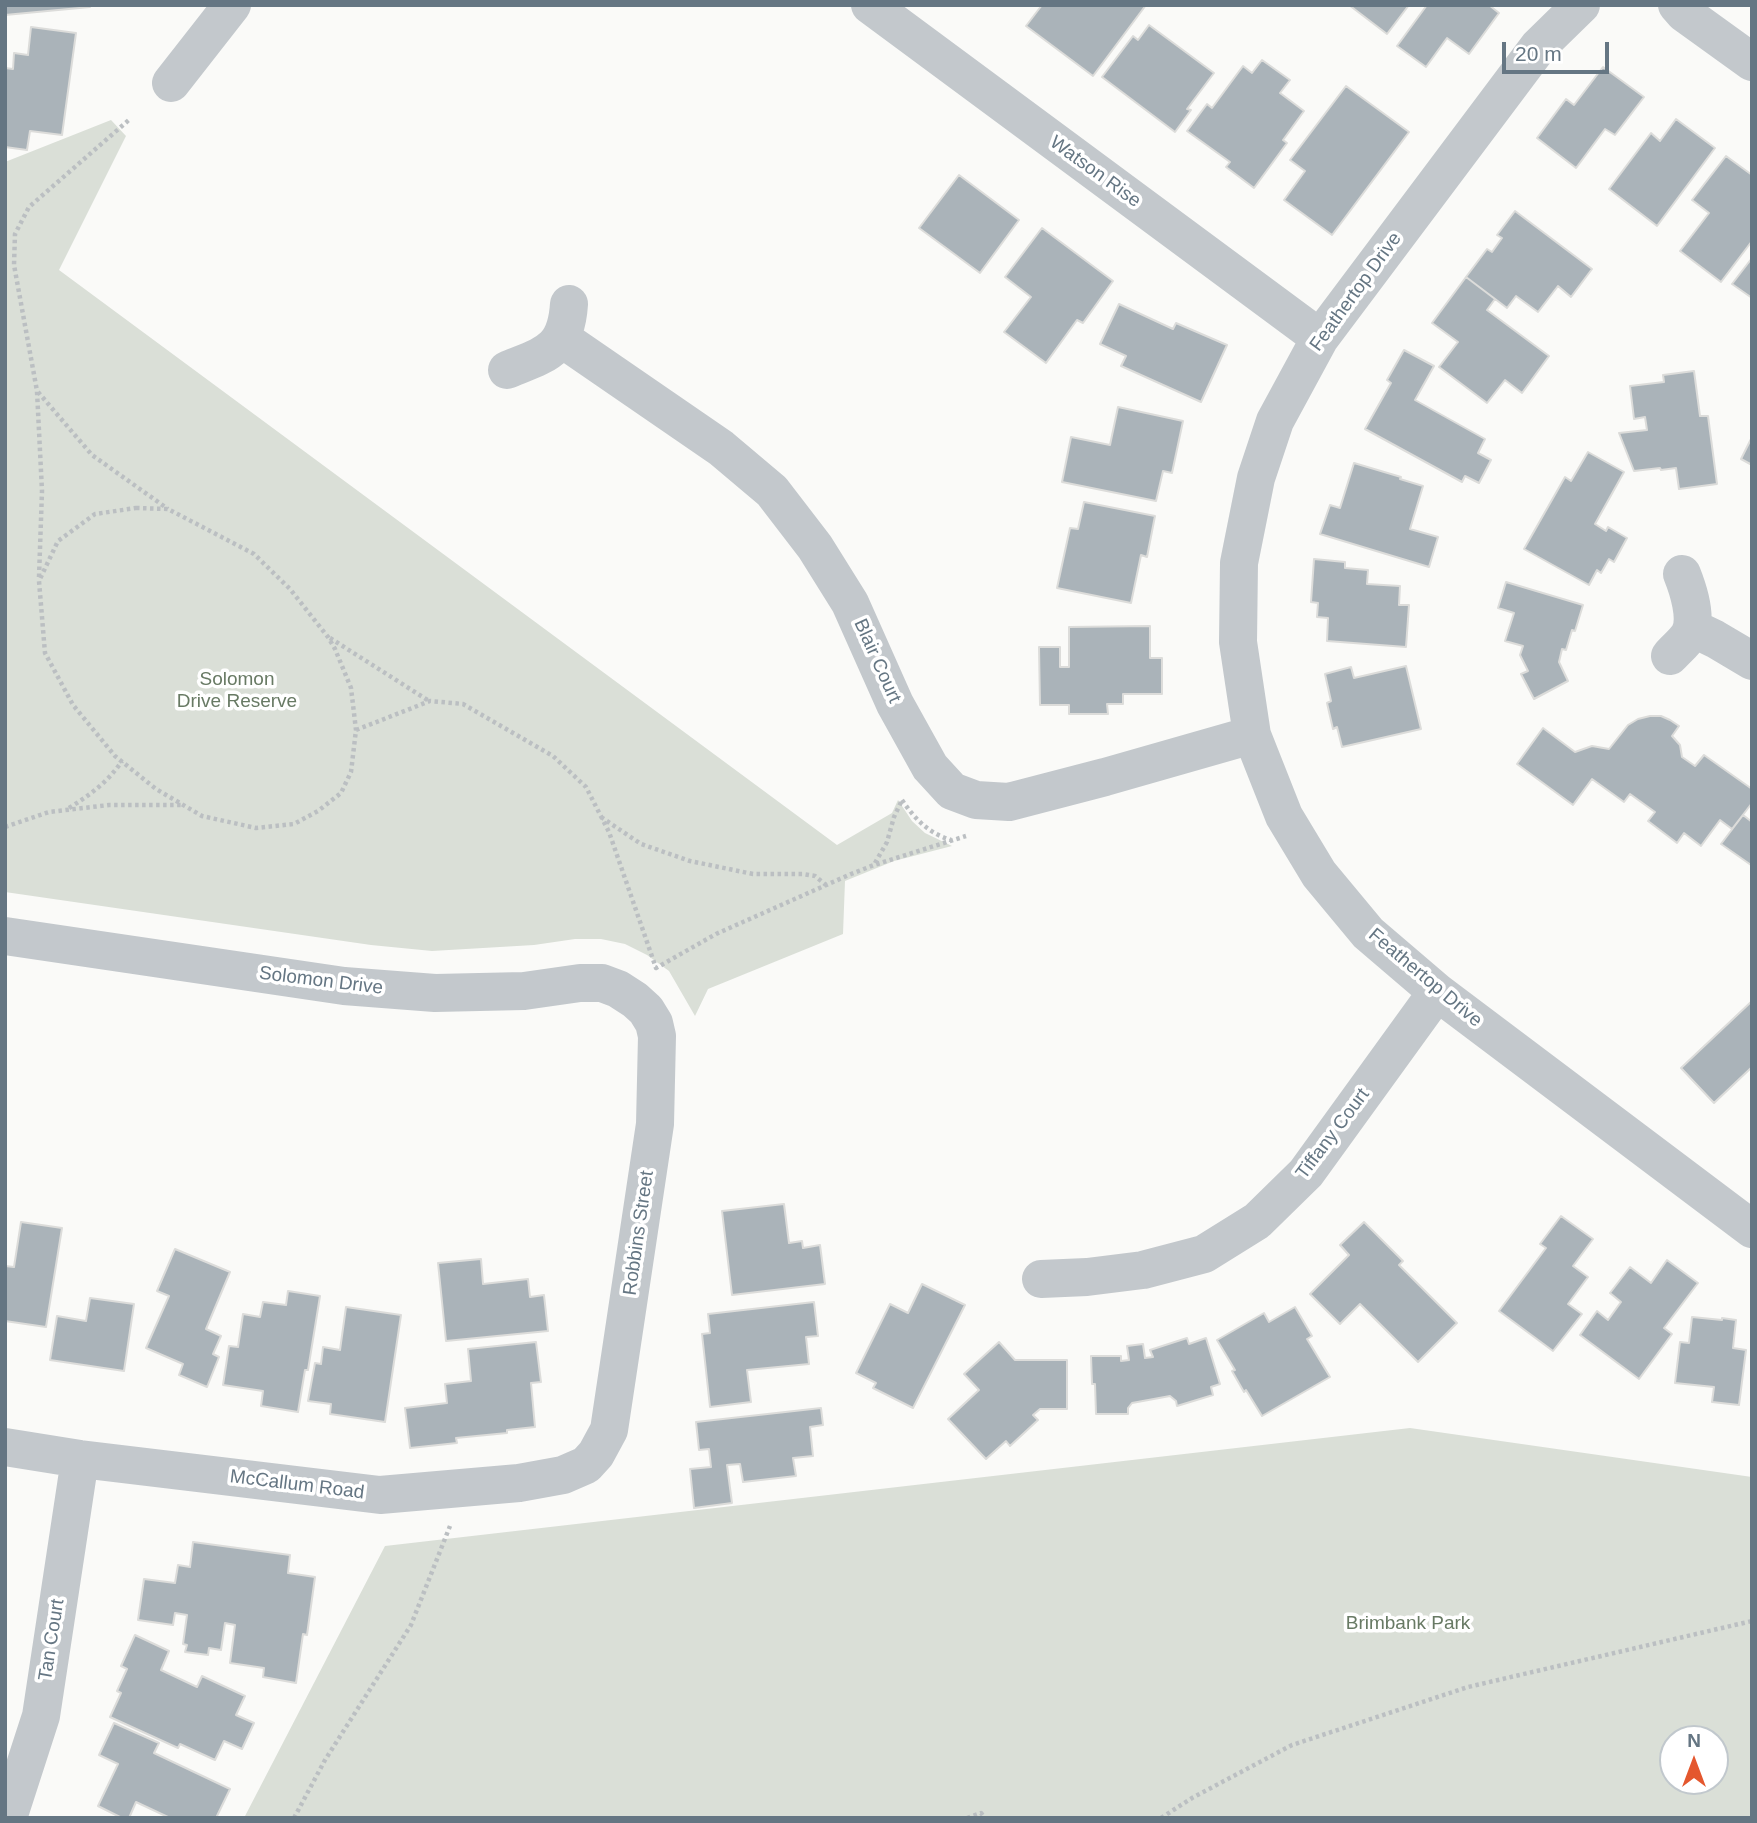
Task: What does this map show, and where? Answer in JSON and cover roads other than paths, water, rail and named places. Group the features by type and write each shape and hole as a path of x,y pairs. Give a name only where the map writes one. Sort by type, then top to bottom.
{"street":[{"path":"171,83 232,5"},
{"name":"Watson Rise","path":"870,5 1320,338"},
{"name":"Feathertop Drive","path":"1539,46 1559,5"},
{"name":"Feathertop Drive","path":"1581,5 1539,46 1320,338 1275,421 1256,478 1239,563 1238,642 1252,735 1284,816 1320,874 1368,933 1437,992 1752,1229"},
{"path":"1675,8 1752,62"},
{"name":"Blair Court","path":"507,370 547,354 565,321 772,491 815,547 850,603 901,715 930,768 953,791 976,800 1009,802 1252,735"},
{"path":"1682,574 1692,600 1681,642 1715,639 1752,661"},
{"name":"Solomon Drive","path":"5,936 344,986 435,993 524,991 580,983 602,983 635,1000"},
{"name":"Tiffany Court","path":"1041,1279 1143,1270 1204,1254 1257,1221 1306,1174 1437,992"},
{"name":"Robbins Street","path":"586,1465 596,1454 609,1430 655,1124 657,1036 654,1023 646,1010 635,1000"},
{"name":"McCallum Road","path":"5,1447 80,1459 380,1495 519,1483 563,1475 586,1465"},
{"name":"Tan Court","path":"8,1818 41,1716 80,1459"}],"park label":[{"name":"Solomon Drive Reserve","path":"237,691"},
{"name":"Brimbank Park","path":"1408,1624"}]}
